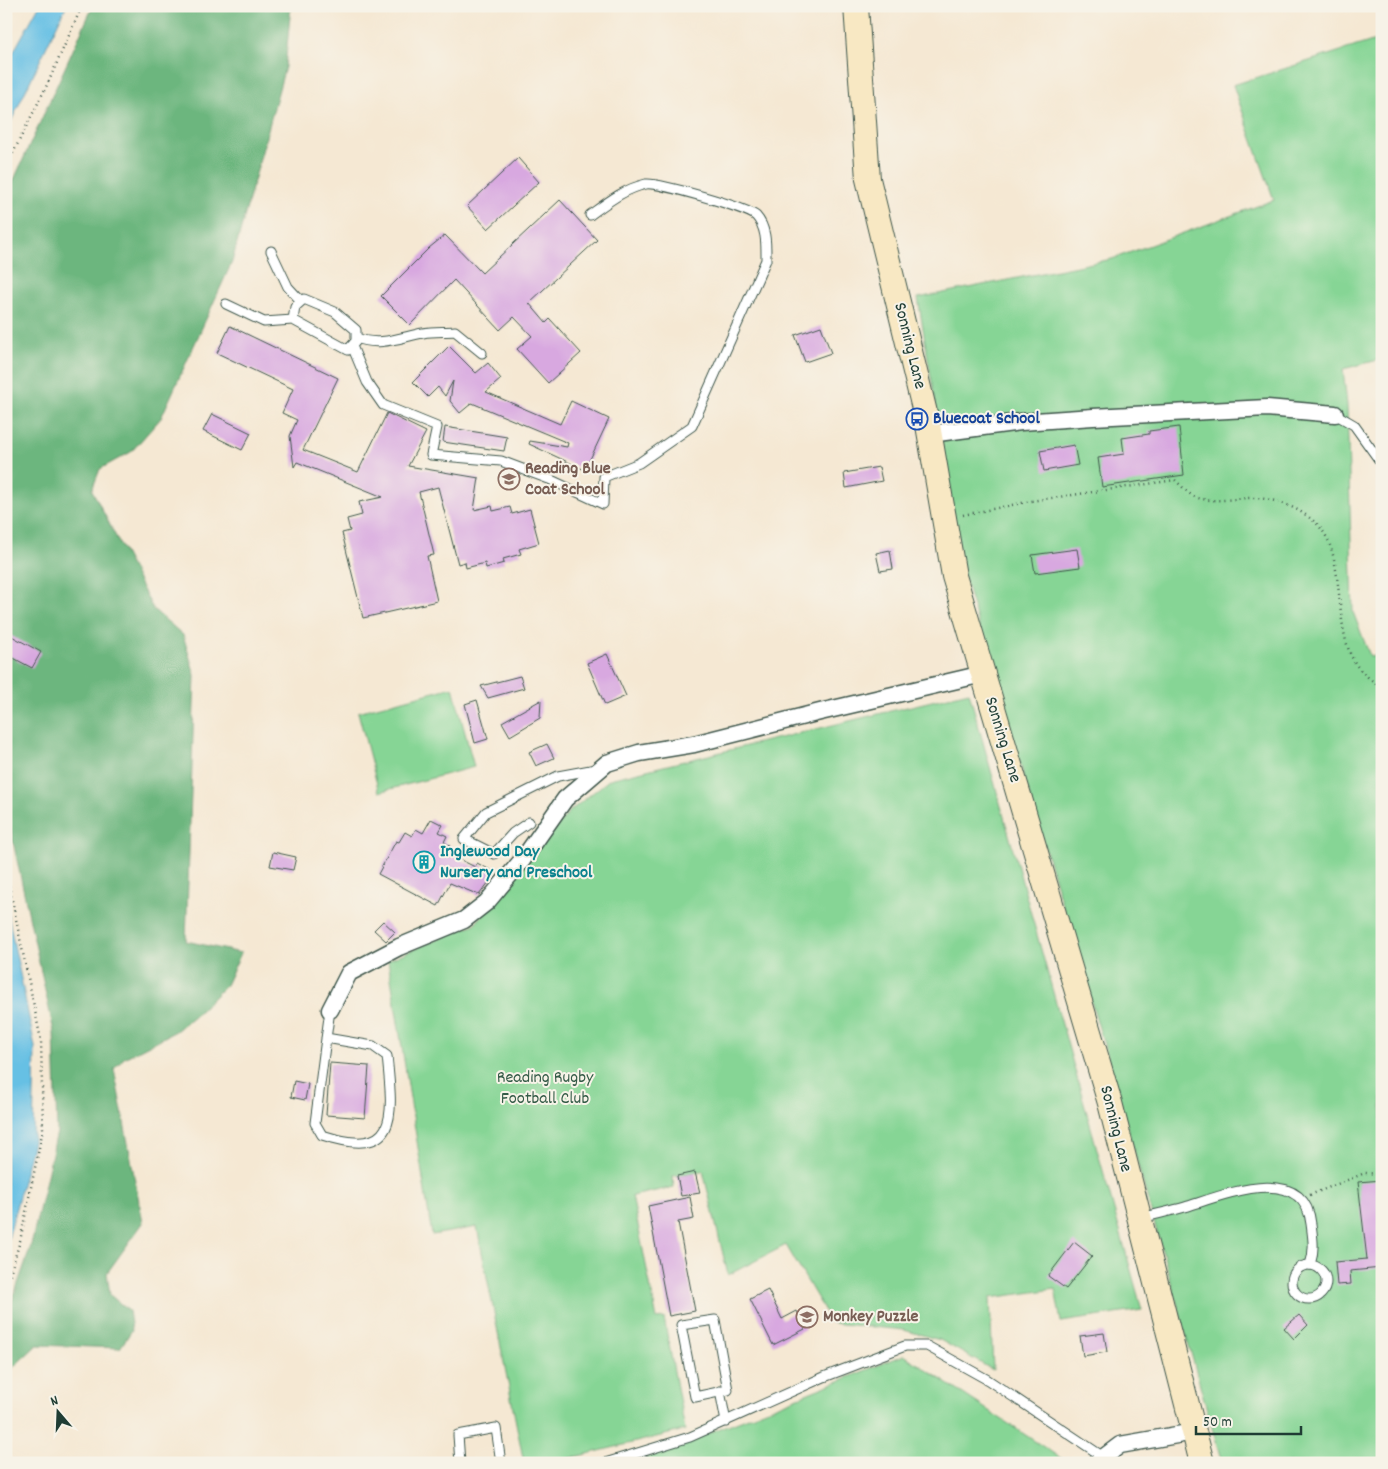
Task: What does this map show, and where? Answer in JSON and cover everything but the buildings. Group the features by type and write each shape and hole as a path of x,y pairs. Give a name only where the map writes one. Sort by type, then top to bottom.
{"main road":[{"name":"Sonning Lane","path":"856,6 868,179 930,434 954,576 1110,1103 1138,1219 1202,1463"}],"street":[{"path":"930,434 1021,422 1267,408 1335,414"},
{"path":"330,1010 348,973 398,947 464,920 487,902 524,859 565,799 607,763 639,753 694,744 983,674"},
{"path":"1099,1460 1120,1445 1194,1432"}],"lane":[{"path":"354,342 367,382 383,405 438,427 431,455 501,461 549,479 603,504 604,477 639,463 692,426 766,260 766,235 756,216 734,205 648,184 624,191 590,215"},
{"path":"271,251 288,287 301,301"},
{"path":"226,304 264,322 293,320 348,350 354,342 356,330 335,312 304,298 295,307 293,320"},
{"path":"354,342 391,341 425,332 455,331 482,353"},
{"path":"1335,414 1354,425 1382,464"},
{"path":"529,822 513,833 494,854 464,839 486,812 558,776 601,768"},
{"path":"326,1038 373,1046 387,1056 390,1091 388,1126 379,1137 364,1143 342,1142 322,1135 315,1123 326,1038 330,1010"},
{"path":"1138,1219 1186,1207 1231,1192 1261,1187 1286,1190 1302,1198 1310,1215 1314,1252 1310,1265"},
{"path":"715,1320 728,1390 720,1392 695,1397 681,1326 715,1320"},
{"path":"604,1463 690,1437 824,1377 905,1346 926,1346 988,1380 1099,1460"},
{"path":"720,1392 726,1422"},
{"path":"460,1463 458,1434 496,1428 501,1463"}],"path":[{"path":"6,167 48,82 82,6"},
{"path":"944,519 1031,501 1175,480 1193,497 1216,500 1251,498 1296,508 1319,526 1332,552 1345,638 1356,666 1382,689"},
{"path":"6,871 41,1040 43,1128 20,1241 6,1287"},
{"path":"1302,1198 1365,1173 1382,1174"}],"green space":[{"path":"93,6 291,6 285,67 232,262 161,418 131,452 100,469 92,490 153,609 183,635 195,675 186,941 241,953 226,985 202,1009 176,1031 124,1058 114,1069 143,1223 107,1273 110,1295 129,1311 132,1330 120,1348 37,1345 8,1372 6,1371 6,1318 30,1249 57,1132 54,1032 6,809 6,197"},
{"path":"1382,38 1382,359 1343,369 1347,405 1353,612 1370,656 1382,655 1382,1463 1222,1463 1105,1048 963,573 918,298 1112,259 1274,200 1233,85"},
{"path":"453,687 474,767 379,792 358,712"},
{"name":"Reading Rugby Football Club","path":"969,692 1142,1310 1061,1322 1055,1289 990,1298 993,1370 940,1340 904,1330 832,1323 786,1245 728,1275 703,1171 673,1176 674,1187 632,1196 657,1319 664,1318 685,1430 550,1463 524,1463 477,1227 432,1235 388,960 475,924 570,811 610,779"},
{"path":"904,1355 1068,1463 633,1463"}],"water":[{"path":"39,6 66,6 6,132 6,65"},
{"path":"6,905 35,1047 33,1142 6,1247"}],"place":[{"name":"Bluecoat School","path":"917,419"},
{"name":"Reading Blue Coat School","path":"509,479"},
{"name":"Inglewood Day Nursery and Preschool","path":"424,862"},
{"name":"Monkey Puzzle","path":"807,1317"}]}
